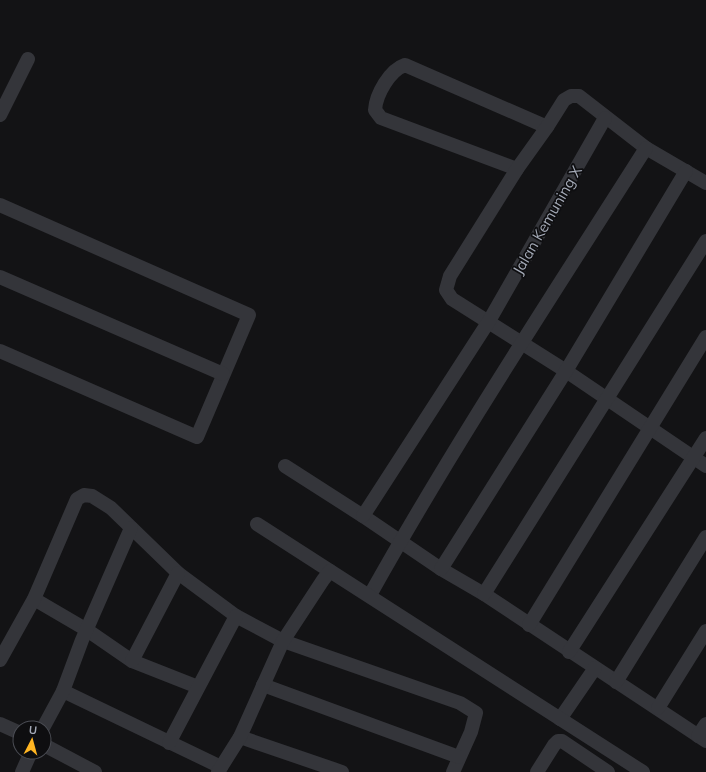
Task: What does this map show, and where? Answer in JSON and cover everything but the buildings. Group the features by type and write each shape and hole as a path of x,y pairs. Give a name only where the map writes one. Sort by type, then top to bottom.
{"street":[{"path":"0,115 28,59"},
{"path":"517,168 381,118 375,110 375,102 379,93 398,68 406,65 547,128"},
{"path":"706,183 646,148 605,118 579,96 571,96 564,100 547,128 517,168 446,285 446,290 452,299 566,371 706,466"},
{"name":"Jalan Kemuning X","path":"364,516 489,321 605,118"},
{"path":"370,595 400,541 522,343 646,148"},
{"path":"441,569 566,371 686,171"},
{"path":"0,205 249,315 196,437 0,352"},
{"path":"484,594 706,241"},
{"path":"0,277 224,374"},
{"path":"529,625 706,337"},
{"path":"569,652 706,438"},
{"path":"285,466 364,516 441,569 484,594 569,652 658,708 702,739 706,724"},
{"path":"0,660 34,600 78,500 84,494 92,496 111,508 178,573 236,616 283,641 460,703 476,713 471,732 453,772"},
{"path":"257,524 370,595 643,772"},
{"path":"47,720 63,691 87,630 131,528"},
{"path":"616,682 706,537"},
{"path":"63,691 219,769 240,737 283,641 330,571"},
{"path":"132,661 178,573"},
{"path":"34,600 87,630 132,661 198,687"},
{"path":"169,743 236,616"},
{"path":"658,708 706,631"},
{"path":"560,718 595,668"},
{"path":"263,685 459,757"},
{"path":"0,724 12,729"},
{"path":"240,737 342,772"},
{"path":"537,772 554,745 558,741 562,741 608,772"},
{"path":"52,749 95,772"},
{"path":"27,770 29,760"}]}
